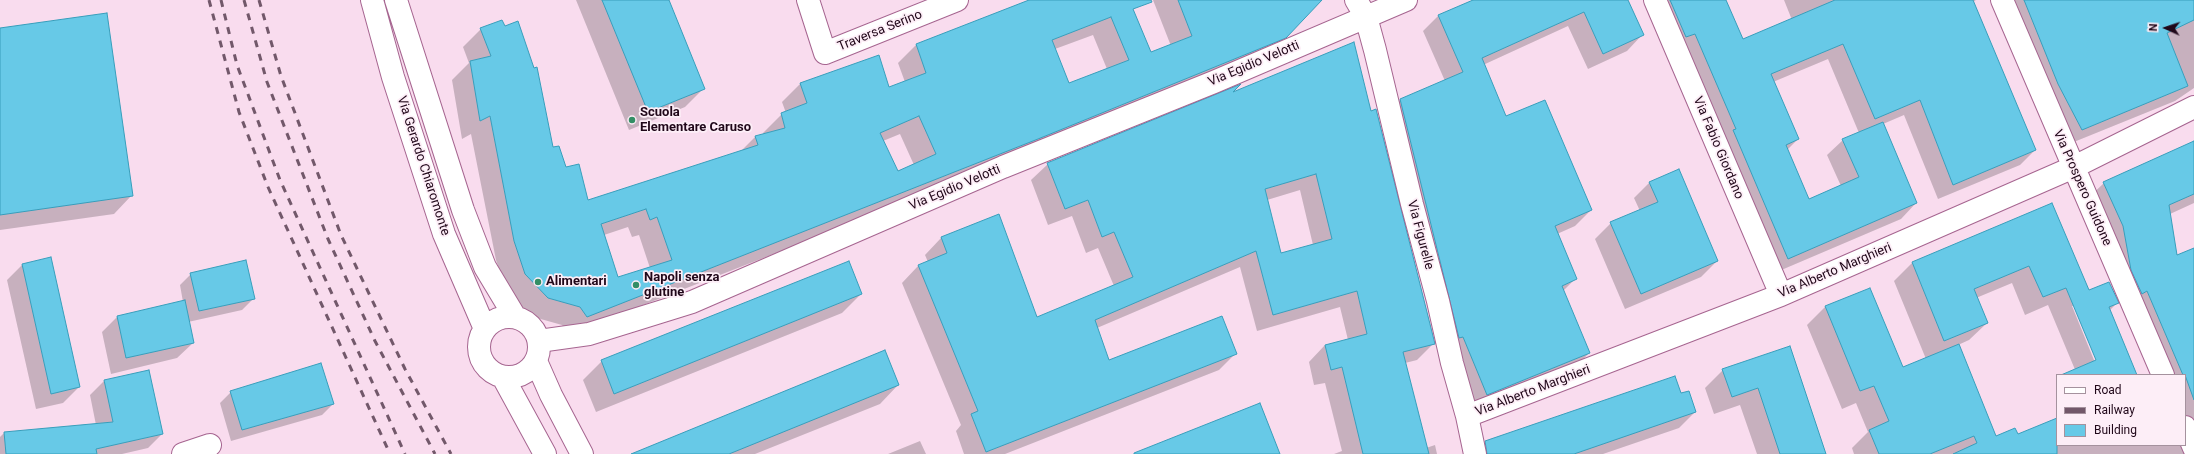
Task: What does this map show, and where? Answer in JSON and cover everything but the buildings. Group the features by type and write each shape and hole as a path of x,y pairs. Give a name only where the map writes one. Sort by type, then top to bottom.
{"street":[{"name":"Via Gerardo Chiaromonte","path":"372,0 393,77 444,234 485,328"},
{"name":"Via Gerardo Chiaromonte","path":"396,0 463,210 486,267 515,317"},
{"name":"Traversa Serino","path":"808,0 825,53 957,0"},
{"name":"Via Egidio Velotti","path":"537,351 692,302 1003,167 1214,82 1361,8 1406,0"},
{"name":"Via Fabio Giordano","path":"1655,0 1781,295"},
{"name":"Via Prospero Guidone","path":"2002,0 2163,374"},
{"name":"Via Figurelle","path":"1361,8 1438,302 1452,363 1467,416 1475,454"},
{"name":"Via Alberto Marghieri","path":"1467,416 1781,295 2074,167 2194,107"},
{"path":"537,351 531,368 518,376 503,377 493,374 485,367 480,358 478,348 480,337 485,328 493,321 504,317 515,317 530,326 551,395 582,454"},
{"path":"503,377 545,454"},
{"path":"2186,429 2194,448"},
{"path":"183,454 210,445"}],"railway":[{"path":"209,0 239,112 268,187 390,454"},
{"path":"221,0 237,65 280,180 405,454"},
{"path":"244,0 267,82 328,239 375,341 435,454"},
{"path":"259,0 281,76 341,235 405,369 451,454"}],"place":[{"name":"Scuola Elementare Caruso","path":"632,120"},
{"name":"Alimentari","path":"538,282"},
{"name":"Napoli senza glutine","path":"636,285"}]}
